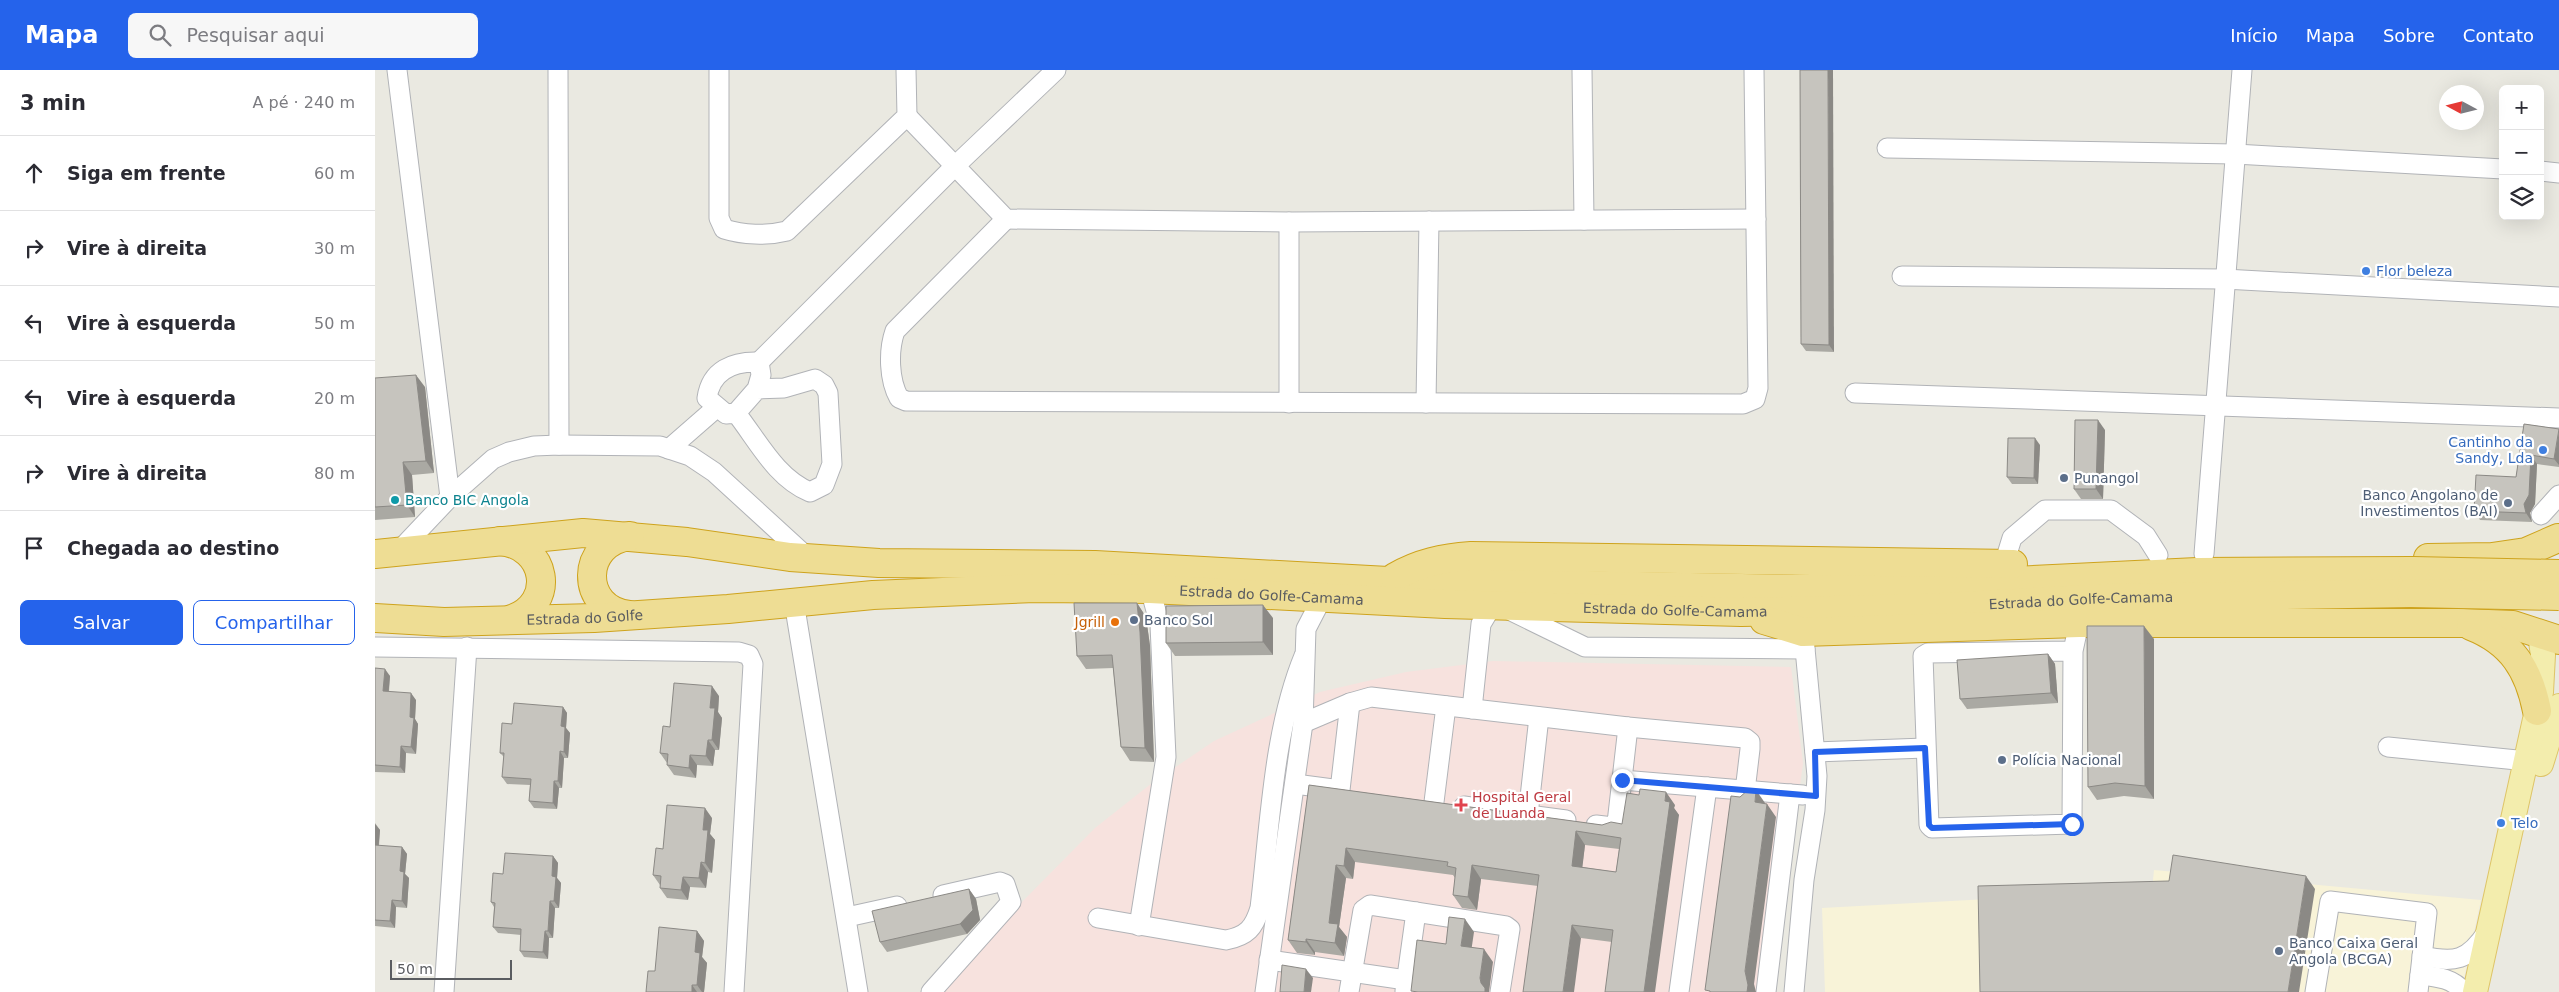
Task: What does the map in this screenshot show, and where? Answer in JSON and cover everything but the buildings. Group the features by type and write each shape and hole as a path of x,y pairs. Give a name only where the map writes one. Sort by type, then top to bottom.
{"highway":[{"path":"387,553 583,533 630,536 799,557"},
{"path":"629,615 616,612 605,605 596,594 592,575 595,562 601,550 611,541 630,536"},
{"path":"1388,581 1411,567 1439,558 1471,556 2004,564 2204,554 2467,558 2526,552 2559,538"},
{"path":"2547,572 2543,554 2559,538"},
{"path":"500,541 513,543 529,552 537,563 541,575 537,600 529,610 512,620"},
{"name":"Estrada do Golfe-Camama","path":"799,557 879,563 1095,565 1388,581 1792,589 1893,587 2197,572 2412,582 2547,597"},
{"name":"Estrada do Golfe-Camama","path":"794,602 961,590 1151,589 1279,594 1445,604 1741,612 1922,608 2412,582 2547,572"},
{"path":"1741,612 1804,640 2079,623 2463,623 2513,626 2549,637 2547,597"},
{"name":"Estrada do Golfe","path":"375,618 445,622 512,620 729,609 794,602"},
{"path":"2463,623 2500,640 2515,655 2532,686 2548,709"}],"main road":[{"path":"2489,992 2546,745 2548,709 2542,673 2549,637"},
{"path":"2475,992 2527,761 2548,709"}],"street":[{"path":"397,70 450,497"},
{"path":"559,70 559,444"},
{"path":"719,70 719,218 724,229 737,233 777,234 787,232 907,116"},
{"path":"906,70 907,116 1007,220"},
{"path":"759,362 761,375 757,389 736,413 725,414 707,398 709,384 725,368 741,361 759,362 955,166 1056,70"},
{"path":"1582,70 1584,220"},
{"path":"1754,70 1756,219 1758,388 1755,400 1743,404 916,401 899,398 893,386 891,342 895,331 1007,220 1289,222 1756,219"},
{"path":"2204,554 2241,70"},
{"path":"1887,148 2235,154 2499,169"},
{"path":"2544,171 2559,173"},
{"path":"1427,403 1429,221"},
{"path":"1289,222 1289,403"},
{"path":"1902,276 2224,279 2559,297"},
{"path":"736,413 765,454 796,486 810,492 825,485 832,464 828,393 824,385 815,379 784,388 757,389"},
{"path":"1855,394 2559,418"},
{"path":"669,449 716,408"},
{"path":"387,553 493,459 509,452 534,446 559,444 660,446 690,456 714,472 799,557"},
{"path":"2541,515 2559,495"},
{"path":"2004,564 2012,538 2045,510 2111,510 2146,536 2158,555"},
{"path":"1139,926 1166,757 1160,625 1151,589"},
{"path":"1265,992 1303,723 1305,687 1304,656 1306,628 1303,617 1293,603 1279,594"},
{"path":"1306,628 1320,602 1329,598 1340,598"},
{"path":"794,602 858,992"},
{"path":"1445,604 1467,615 1480,632"},
{"path":"1472,709 1480,632 1485,616 1490,609 1499,605 1585,646 1804,640 1815,752 1816,796 1804,880 1794,992"},
{"path":"2073,652 1928,654 1923,656 1929,825 1932,828 2072,824 2073,652 2079,623"},
{"path":"375,647 739,652 749,654 753,664 734,992"},
{"path":"444,992 467,647"},
{"path":"1097,918 1226,940 1239,938 1250,931 1256,923 1260,908 1283,721 1291,688 1304,656"},
{"path":"1303,723 1371,696 1628,727 1745,738 1750,742 1745,791"},
{"path":"1340,790 1350,703"},
{"path":"1434,802 1446,706"},
{"path":"1527,815 1539,717"},
{"path":"1415,800 1616,826 1628,727"},
{"path":"2389,746 2527,761"},
{"path":"1815,752 1925,748"},
{"path":"1622,780 1816,796"},
{"path":"1295,784 1359,793"},
{"path":"1679,992 1707,787"},
{"path":"1766,992 1790,794"},
{"path":"847,917 1000,882 1005,884 1011,898 1010,905 931,992"},
{"path":"2315,992 2330,901 2427,912 2419,984"},
{"path":"1349,992 1365,907 1370,905 1508,927 1510,930 1500,992"},
{"path":"1269,960 1353,971 1405,986 1416,912"},
{"path":"2422,956 2452,960 2476,949 2488,931"},
{"path":"2419,984 2436,976 2455,982 2464,992"}],"shaded area":[{"name":"Hospital Geral de Luanda","path":"1493,661 1791,667 1803,763 1773,992 933,992 1095,828 1152,783 1214,741 1320,692 1406,672"},
{"path":"2154,870 2481,900 2461,992 1825,992 1822,908 2152,890"}],"place":[{"name":"Flor beleza","path":"2366,271"},
{"name":"Cantinho da Sandy, Lda","path":"2543,450"},
{"name":"Punangol","path":"2064,478"},
{"name":"Banco BIC Angola","path":"395,500"},
{"name":"Banco Angolano de Investimentos (BAI)","path":"2508,503"},
{"name":"Banco Sol","path":"1134,620"},
{"name":"Jgrill","path":"1115,622"},
{"name":"Polícia Nacional","path":"2002,760"},
{"name":"Hospital Geral de Luanda","path":"1461,805"},
{"name":"Telo","path":"2501,823"},
{"name":"Banco Caixa Geral Angola (BCGA)","path":"2279,951"}],"route":[{"path":"1622,780 1816,796 1815,752 1925,748 1929,825 1932,828 2067,826 2072,824"}]}
